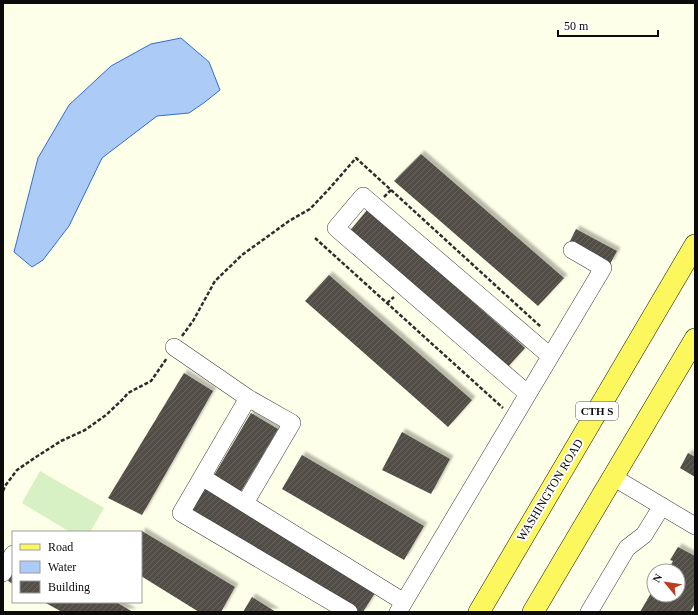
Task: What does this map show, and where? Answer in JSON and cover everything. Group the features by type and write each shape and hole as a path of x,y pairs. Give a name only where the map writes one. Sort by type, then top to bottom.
{"main road":[{"name":"WASHINGTON ROAD","path":"479,612 695,246"},
{"path":"533,612 695,339"}],"lane":[{"path":"528,394 336,228 364,196 550,356"},
{"path":"202,477 245,503 401,607 603,268 572,250"},
{"path":"174,347 248,398 292,423 245,503"},
{"path":"248,398 181,514 349,612"},
{"path":"614,477 695,526"},
{"path":"589,612 627,548 644,535 662,506"},
{"path":"3,573 12,556"}],"path":[{"path":"3,491 17,470 61,441 86,430 106,415 128,393 152,381 193,321 215,281 242,255 289,221 310,209 330,189 356,158 546,331"},
{"path":"315,238 506,411"}],"green space":[{"path":"40,471 104,508 91,531 68,531 22,503"}],"water":[{"path":"181,38 209,62 220,90 189,113 157,116 102,158 69,226 43,260 32,267 14,252 38,158 69,105 111,66 151,44"}],"building":[{"path":"421,154 564,278 538,306 394,181"},
{"path":"368,209 525,348 505,370 348,233"},
{"path":"576,229 617,251 610,264 569,243"},
{"path":"329,275 472,400 448,427 305,301"},
{"path":"184,373 213,391 142,515 108,498"},
{"path":"251,413 278,429 240,493 213,477"},
{"path":"402,432 450,459 431,494 382,470"},
{"path":"688,453 695,457 695,477 680,468"},
{"path":"302,455 424,526 404,560 282,489"},
{"path":"206,486 378,588 363,612 358,612 191,513"},
{"path":"142,531 235,587 221,612 199,612 142,577"},
{"path":"678,547 695,556 695,603 690,612 640,612 646,602 646,603 686,603 686,563 672,563 673,561 670,560"},
{"path":"12,574 12,583 8,581"},
{"path":"252,597 276,612 243,612"},
{"path":"46,603 118,603 133,612 62,612"}]}
